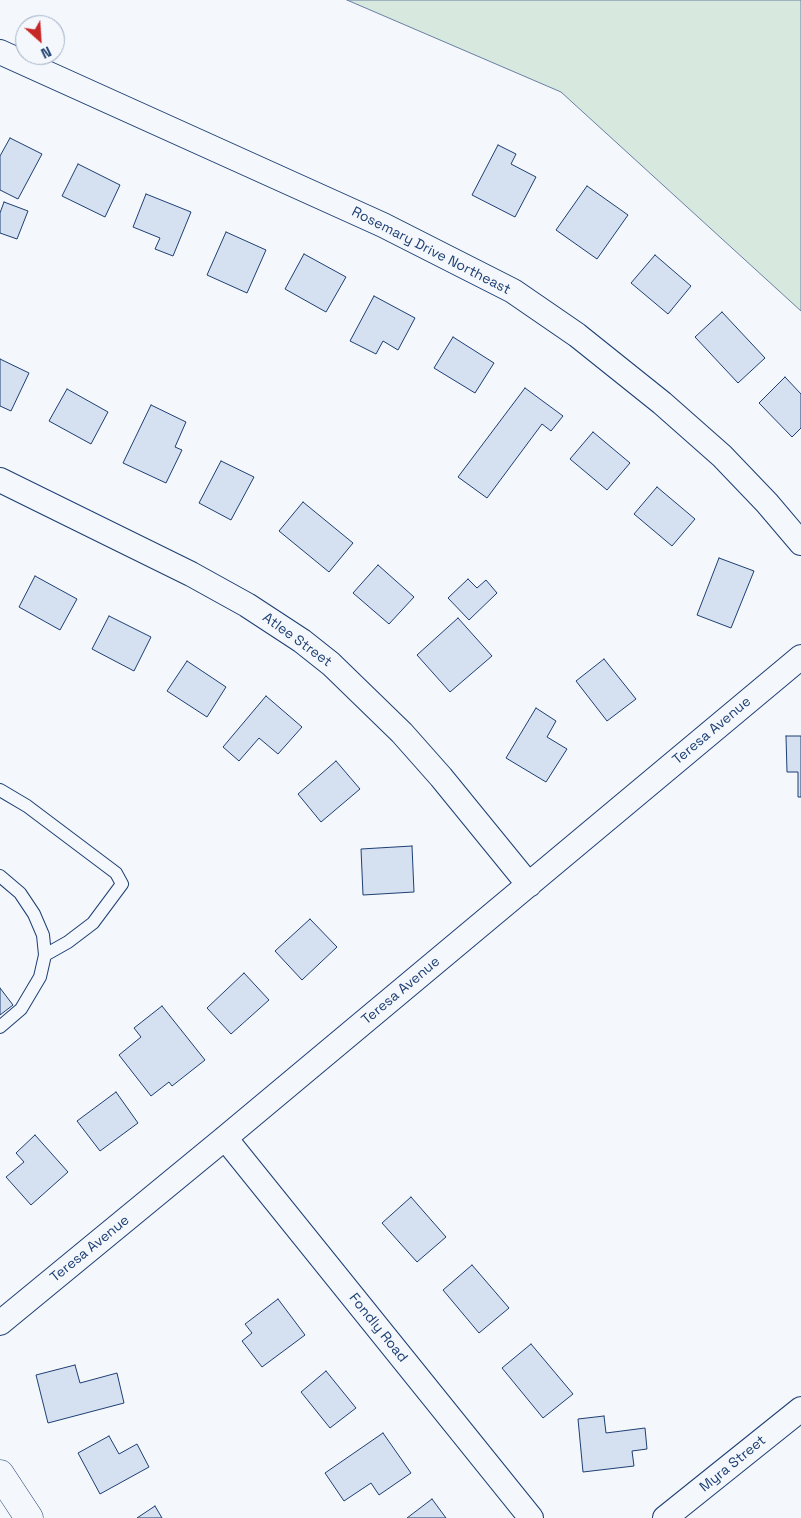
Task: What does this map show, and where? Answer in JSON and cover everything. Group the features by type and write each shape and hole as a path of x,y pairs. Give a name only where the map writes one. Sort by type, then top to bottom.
{"main road":[{"path":"0,1474 29,1518"}],"street":[{"name":"Rosemary Drive Northeast","path":"0,52 383,225 513,291 577,335 662,403 722,456 767,503 801,543"},
{"name":"Atlee Street","path":"0,480 191,574 247,605 302,642 337,670 402,733 441,777 529,885"},
{"name":"Teresa Avenue","path":"0,1323 225,1138 801,657"},
{"name":"Fondly Road","path":"225,1138 531,1518"},
{"name":"Myra Street","path":"665,1518 801,1409"}],"lane":[{"path":"1,794 27,806 116,873 122,884 93,923 68,942 45,955"},
{"path":"0,876 20,893 34,914 43,935 45,955 40,977 21,1009 0,1027"}],"shaded area":[{"path":"347,0 801,0 801,311 561,92"}],"building":[{"path":"10,138 42,154 18,199 0,190 0,156"},
{"path":"498,145 516,154 511,164 536,177 515,217 472,195"},
{"path":"78,164 120,185 105,217 62,196"},
{"path":"587,186 628,215 597,259 556,230"},
{"path":"146,194 191,212 173,256 155,249 160,238 133,227"},
{"path":"4,202 28,211 17,239 0,233 0,213"},
{"path":"226,232 266,250 247,293 207,275"},
{"path":"304,254 346,277 326,312 285,289"},
{"path":"655,255 691,286 668,314 631,283"},
{"path":"374,296 415,318 398,350 383,341 376,354 350,341"},
{"path":"722,312 765,358 738,383 695,337"},
{"path":"453,337 494,363 475,393 434,368"},
{"path":"0,359 29,373 11,411 0,406"},
{"path":"785,377 801,394 801,428 792,437 759,403"},
{"path":"525,388 563,416 551,431 542,424 487,498 458,477"},
{"path":"67,389 108,412 91,444 49,421"},
{"path":"151,405 186,422 175,447 182,450 166,483 123,463"},
{"path":"593,432 630,463 607,490 570,459"},
{"path":"221,461 254,477 231,520 199,503"},
{"path":"657,487 695,519 672,546 634,514"},
{"path":"303,502 353,543 329,572 279,531"},
{"path":"719,558 754,571 731,628 697,615"},
{"path":"378,565 414,597 389,624 353,593"},
{"path":"35,576 77,599 60,630 19,607"},
{"path":"468,579 477,588 486,580 497,593 469,620 448,598"},
{"path":"109,616 151,637 134,671 92,649"},
{"path":"458,618 492,656 450,692 417,655"},
{"path":"604,659 636,699 607,721 576,681"},
{"path":"187,661 226,687 207,717 167,691"},
{"path":"266,696 302,727 278,754 259,738 239,761 223,747"},
{"path":"536,708 556,721 547,737 567,749 546,782 506,758"},
{"path":"786,736 801,736 801,797 798,797 798,772 787,772"},
{"path":"336,761 360,789 321,822 298,794"},
{"path":"412,846 414,892 363,895 361,849"},
{"path":"310,919 337,947 302,980 275,951"},
{"path":"244,973 269,1000 231,1034 207,1008"},
{"path":"0,988 13,1005 0,1015"},
{"path":"162,1006 205,1060 172,1086 169,1082 151,1096 119,1055 141,1037 134,1028"},
{"path":"116,1092 138,1123 100,1151 77,1121"},
{"path":"35,1135 68,1172 31,1205 6,1177 24,1162 16,1153"},
{"path":"411,1197 446,1237 417,1262 382,1223"},
{"path":"472,1265 509,1308 479,1333 443,1290"},
{"path":"278,1299 305,1335 262,1367 242,1341 252,1333 245,1324"},
{"path":"531,1344 573,1394 543,1418 502,1368"},
{"path":"75,1365 80,1383 117,1373 124,1403 48,1423 36,1375"},
{"path":"326,1371 356,1408 330,1428 301,1392"},
{"path":"604,1416 606,1433 645,1428 647,1449 632,1451 634,1466 583,1472 578,1419"},
{"path":"383,1433 411,1473 379,1495 371,1483 344,1501 325,1473"},
{"path":"109,1436 119,1454 137,1444 149,1467 100,1494 78,1453"},
{"path":"432,1499 446,1518 407,1518"},
{"path":"155,1506 162,1518 137,1518"}]}
